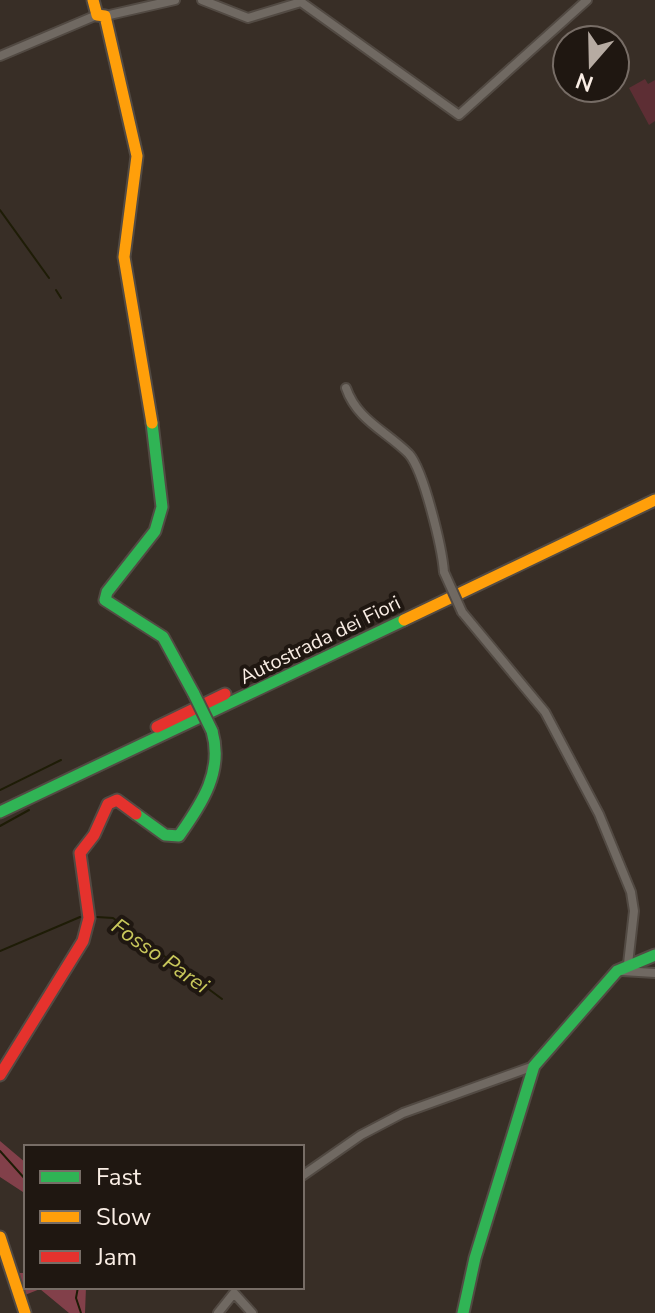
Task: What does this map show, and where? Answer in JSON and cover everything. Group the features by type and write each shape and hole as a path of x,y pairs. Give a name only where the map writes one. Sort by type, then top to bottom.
{"main road":[{"path":"0,1075 83,941 89,918 80,853 94,835 108,804 117,800 165,835 179,836 217,767 218,749 212,731 171,647 163,637 105,600 107,592 155,531 162,507 149,400 124,257 137,156 126,94 93,0"},
{"name":"Autostrada dei Fiori","path":"0,802 655,490"},
{"name":"Autostrada dei Fiori","path":"0,812 655,500"},
{"path":"463,1313 475,1258 534,1066 623,968 655,955"},
{"path":"0,1237 25,1313"}],"street":[{"path":"0,56 101,16 175,0"},
{"path":"202,0 248,18 301,2 459,115 587,0"},
{"path":"346,388 360,414 407,453 417,466 437,533 444,572 462,612 545,712 599,814 631,892 634,911 623,968 655,973"},
{"path":"304,1175 361,1135 403,1113 534,1066"},
{"path":"218,1313 234,1293 252,1313"}],"shaded area":[{"path":"645,79 648,84 655,80 655,121 649,125 631,92 631,87"},
{"path":"0,1141 24,1161 24,1193 0,1177"},
{"path":"24,1273 24,1289 40,1289 25,1295 18,1277"},
{"path":"40,1289 86,1289 85,1313 69,1313"}],"waterway":[{"path":"0,210 49,278"},
{"path":"56,290 61,298"},
{"path":"0,790 61,760"},
{"path":"0,826 29,810"},
{"name":"Fosso Parei","path":"0,951 80,917"},
{"name":"Fosso Parei","path":"97,917 113,918 222,999"},
{"path":"0,1151 24,1178"},
{"path":"78,1289 76,1298 81,1313"}],"traffic: fast":[{"path":"152,423 162,507 155,531 107,592 105,600 163,637 194,694"},
{"path":"0,812 404,620"},
{"path":"194,694 212,731"},
{"path":"136,814 165,835 179,836 202,800 213,774 215,746 212,731"},
{"path":"463,1313 475,1258 534,1066 617,971 655,955"}],"traffic: slow":[{"path":"93,0 97,15 105,16 137,156 124,257 152,423"},
{"path":"404,620 655,500"},
{"path":"0,1237 25,1313"}],"traffic: jam":[{"path":"157,727 225,694"},
{"path":"0,1075 83,941 89,918 80,853 94,835 108,804 117,800 136,814"}]}
